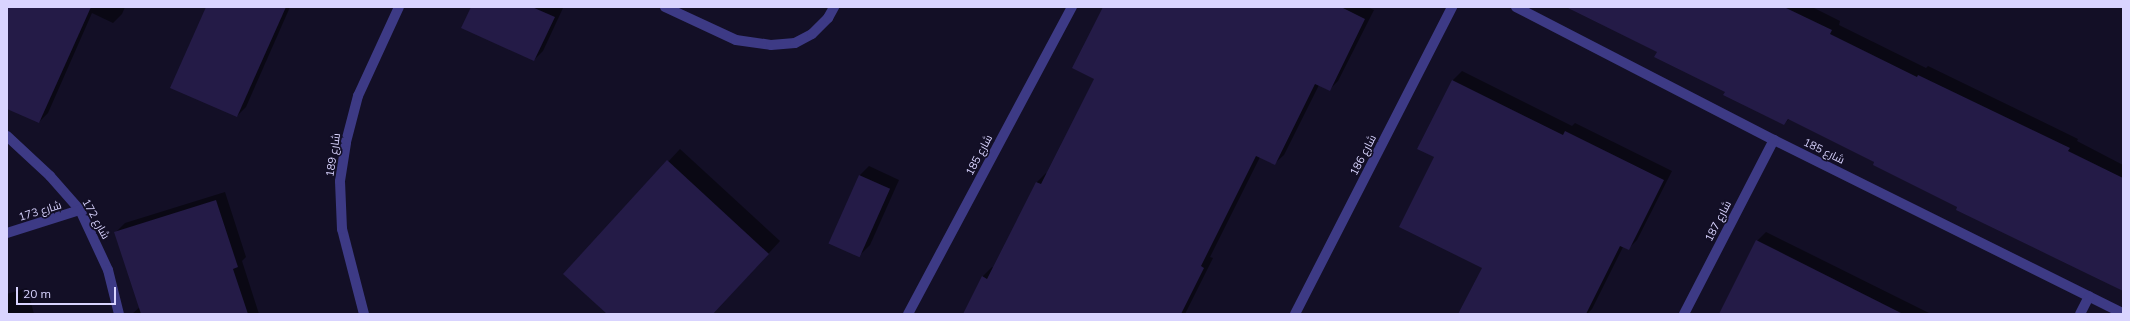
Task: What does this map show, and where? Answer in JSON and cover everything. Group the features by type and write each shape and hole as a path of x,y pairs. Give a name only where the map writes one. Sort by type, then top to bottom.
{"street":[{"name":"شارع 189","path":"364,314 342,229 340,181 346,142 358,96 399,7"},
{"path":"665,7 736,40 771,45 795,43 812,34 828,18 834,7"},
{"name":"شارع 185","path":"908,314 1072,7"},
{"name":"شارع 186","path":"1295,314 1452,7"},
{"name":"شارع 185","path":"1516,7 1774,140 2123,313"},
{"name":"شارع 172","path":"7,136 50,176 80,210 108,270 120,314"},
{"name":"شارع 187","path":"1684,314 1774,140"},
{"name":"شارع 173","path":"7,233 80,210"},
{"path":"2080,314 2089,296"}],"building":[{"path":"7,7 91,7 39,123 7,109"},
{"path":"206,7 286,7 237,117 170,88"},
{"path":"471,7 532,7 555,17 534,61 461,28"},
{"path":"1103,7 1341,7 1365,19 1330,91 1315,84 1275,165 1256,156 1201,266 1204,268 1181,314 963,314 982,276 987,279 1036,182 1041,184 1094,79 1072,68"},
{"path":"1566,7 1784,7 1832,30 1830,34 1917,77 1918,75 2070,148 2068,151 2123,178 2123,291 1956,210 1957,207 1873,165 1874,162 1788,119 1784,125 1723,95 1725,92 1654,57 1657,52"},
{"path":"1452,80 1563,135 1565,131 1664,180 1629,250 1620,246 1586,314 1458,314 1482,268 1399,227 1434,157 1417,149"},
{"path":"667,160 769,254 713,314 607,314 563,274"},
{"path":"859,175 890,189 860,257 828,244"},
{"path":"216,200 238,267 233,269 248,314 141,314 114,232"},
{"path":"1756,240 1903,314 1719,314"}]}
